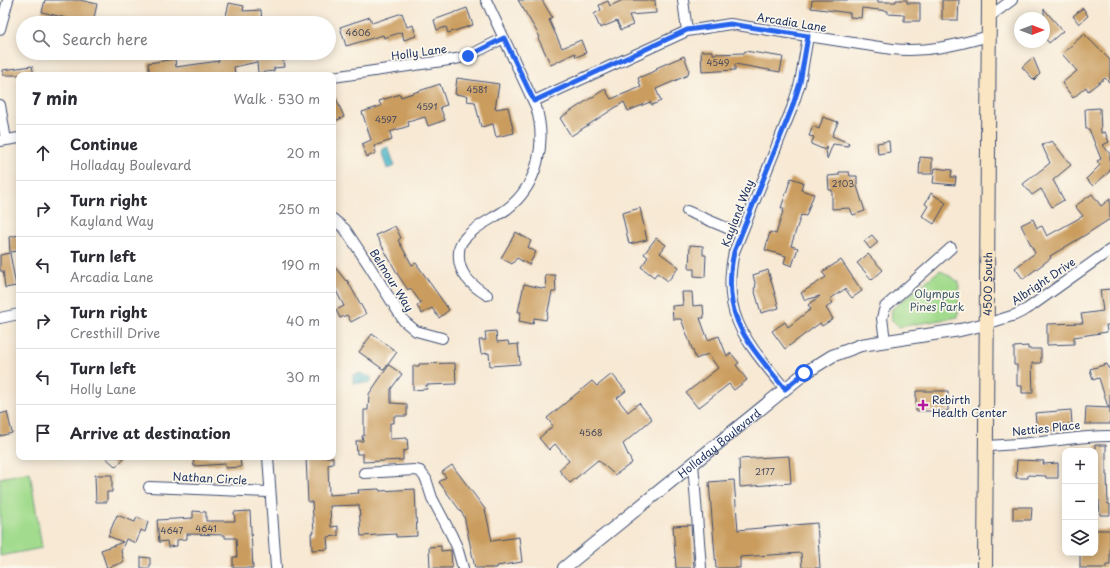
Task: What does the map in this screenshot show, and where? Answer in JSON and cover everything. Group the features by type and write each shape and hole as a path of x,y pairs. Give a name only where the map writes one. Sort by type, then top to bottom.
{"main road":[{"name":"4500 South","path":"985,568 989,0"}],"street":[{"path":"0,29 8,0"},
{"path":"486,0 534,101 540,119 541,136 538,162 532,177 523,191 503,212 463,239 459,250 459,262 463,273 470,283 487,295"},
{"path":"683,0 687,30"},
{"path":"989,17 1012,0"},
{"name":"Arcadia Lane","path":"534,101 687,30 730,24 892,49 913,50 946,47 989,36"},
{"name":"Kayland Way","path":"785,389 759,358 745,336 737,321 732,305 729,286 734,252 792,108 800,83 808,36"},
{"name":"Holly Lane","path":"336,77 456,59 468,56 504,38"},
{"path":"0,105 3,140 16,138"},
{"path":"687,211 741,234"},
{"name":"Belmour Way","path":"336,221 345,229 410,328 442,338"},
{"path":"885,341 882,318 885,307 951,248"},
{"name":"Albright Drive","path":"986,324 1009,317 1027,309 1110,250"},
{"path":"0,318 16,315"},
{"name":"Holladay Boulevard","path":"564,568 811,368 832,356 857,346 960,330 986,324"},
{"name":"Netties Place","path":"985,447 1085,436 1110,436"},
{"path":"268,460 276,568"},
{"path":"693,463 701,568"},
{"path":"364,473 415,470 424,474 432,498 457,547 463,568"},
{"name":"Nathan Circle","path":"149,487 270,492"}],"green space":[{"name":"Olympus Pines Park","path":"940,270 959,282 958,317 899,327 891,319 892,309"},
{"path":"30,472 42,548 0,556 0,478"}],"water":[{"path":"388,147 395,166 387,169 381,150"},
{"path":"360,373 371,377 371,383 353,383 353,375"}],"building":[{"path":"45,0 80,0 97,4 94,16 58,16 42,12"},
{"path":"518,0 542,0 552,17 549,20 562,48 581,40 586,53 576,57 575,53 551,65 538,38 540,37"},
{"path":"623,0 655,0 656,13 629,15 633,25 621,30 617,21 600,28 594,14 601,10 599,5 608,1 610,6"},
{"path":"812,0 878,0 878,2 896,2 896,0 907,0 907,3 920,3 920,21 904,21 904,15 888,14 888,11 862,8 861,18 850,17 850,13 811,8"},
{"path":"942,0 959,0 958,20 942,20"},
{"path":"229,3 244,6 243,11 261,10 261,16 226,16"},
{"path":"467,8 473,25 448,33 446,27 437,30 434,20"},
{"path":"1083,8 1088,16 1079,24 1073,16"},
{"path":"402,13 407,27 413,25 416,36 404,40 402,32 384,38 383,35 346,46 340,27 370,17 372,23"},
{"path":"1050,16 1063,31 1050,42"},
{"path":"1084,34 1110,60 1110,83 1105,78 1088,91 1086,87 1073,98 1062,83 1077,71 1062,54"},
{"path":"701,51 713,51 713,54 744,53 745,51 783,57 780,72 735,64 735,70 702,72"},
{"path":"684,56 689,69 688,75 656,89 661,101 652,105 650,102 628,111 624,102 571,136 560,118 605,89 611,99 641,87 638,78 657,70 656,68"},
{"path":"1033,57 1040,74 1034,80 1022,67"},
{"path":"175,60 176,67 219,61 286,60 283,61 284,67 274,68 274,71 266,72 258,72 257,62 234,67 235,72 150,72 148,63"},
{"path":"32,66 33,72 16,72 16,75 3,75 3,70"},
{"path":"457,78 499,84 495,109 508,107 514,133 496,137 493,124 481,127 475,102 467,101 468,96 455,94"},
{"path":"440,84 447,105 440,107 445,120 428,126 425,117 408,122 409,126 390,132 392,140 374,146 376,153 367,157 362,144 371,140 362,112 381,106 379,101 400,94 401,97"},
{"path":"336,98 344,117 336,121"},
{"path":"1100,108 1101,133 1105,132 1109,142 1103,145 1110,154 1110,171 1093,186 1086,179 1100,165 1097,161 1101,159 1089,129 1086,129 1085,109"},
{"path":"823,117 838,122 832,136 849,143 848,146 833,144 827,159 826,147 825,150 811,144 814,137 809,136 813,126 819,129"},
{"path":"889,141 890,152 878,154 877,143"},
{"path":"1052,141 1071,165 1053,180 1064,200 1052,207 1041,189 1032,195 1023,184 1050,163 1042,145"},
{"path":"920,157 932,158 932,174 919,174"},
{"path":"935,168 952,170 951,177 956,177 955,185 933,183"},
{"path":"839,172 849,172 850,176 857,176 857,186 865,211 853,215 850,208 832,209 832,190 829,190 828,176 839,175"},
{"path":"791,178 803,182 801,190 814,194 806,216 801,215 791,246 798,248 792,266 784,263 786,256 765,250 770,232 776,234 784,208 781,208"},
{"path":"931,193 946,203 934,224 922,216 928,206 925,204"},
{"path":"1092,194 1101,206 1110,199 1110,219 1050,256 1051,258 1023,279 1015,268 1035,253 1021,225 1033,219 1037,228 1042,226 1047,236 1083,216 1075,206"},
{"path":"640,208 647,240 629,244 622,213"},
{"path":"395,226 401,238 398,240 412,265 416,263 449,310 439,318 432,308 422,314 417,306 421,303 410,288 408,290 398,275 376,235"},
{"path":"516,232 531,241 528,247 536,252 529,265 517,258 512,264 501,258"},
{"path":"872,235 878,242 870,249 864,241"},
{"path":"16,236 16,251 10,252 9,237"},
{"path":"656,238 666,245 660,253 679,267 668,281 657,273 654,277 641,267 648,257 644,254"},
{"path":"690,245 703,246 703,255 706,255 705,277 694,276 694,269 689,269"},
{"path":"10,253 16,286 5,288 3,271 0,271 0,255"},
{"path":"868,254 883,270 872,280 857,263"},
{"path":"841,260 862,291 852,298 845,289 830,299 833,303 826,308 833,319 822,326 820,323 785,349 772,331 785,322 788,327 811,309 808,305 820,296 805,300 801,293 826,277 822,272"},
{"path":"336,269 346,281 347,280 366,314 351,322 347,315 340,318 336,310 344,306 336,291"},
{"path":"768,270 779,308 761,313 754,288 756,287 753,275"},
{"path":"545,275 555,275 556,292 552,292 546,320 534,318 533,324 519,321 521,312 518,312 524,284 546,289"},
{"path":"1110,289 1110,325 1106,325 1107,332 1074,337 1074,344 1047,345 1047,324 1083,323 1081,314 1103,311 1100,290"},
{"path":"682,292 692,292 693,306 703,305 704,318 700,318 708,340 719,336 727,356 731,353 739,363 736,365 747,380 734,390 729,384 698,408 686,393 718,368 708,354 696,359 681,319 673,319 672,306 683,305"},
{"path":"496,331 497,342 508,341 509,345 518,344 520,364 490,366 489,353 481,354 479,340 486,340 485,332"},
{"path":"372,334 397,352 384,370 359,352"},
{"path":"1028,346 1028,349 1041,349 1041,363 1032,363 1033,393 1022,393 1022,386 1017,386 1017,365 1014,365 1014,347"},
{"path":"455,363 456,384 426,385 427,389 413,390 413,366 419,366 419,364"},
{"path":"1107,364 1108,368 1110,368 1110,407 1108,407 1099,378 1093,380 1090,369"},
{"path":"389,365 402,374 391,389 391,403 407,404 407,416 394,416 394,423 390,423 390,439 407,438 408,450 403,451 403,460 363,462 363,454 357,454 356,441 363,441 364,410 368,410 369,394"},
{"path":"612,374 626,391 617,398 628,412 639,403 652,419 623,444 632,463 615,475 598,460 570,483 559,470 569,461 555,444 549,450 539,438 553,426 547,418 592,381 597,386"},
{"path":"916,391 948,391 948,411 916,411"},
{"path":"1086,407 1110,408 1110,424 1085,424"},
{"path":"1071,410 1072,424 1057,425 1057,430 1037,432 1035,413"},
{"path":"7,412 12,433 0,436 0,414"},
{"path":"1095,445 1106,445 1106,475 1110,515 1100,515 1098,500 1098,448 1095,448"},
{"path":"789,456 791,483 740,487 739,459"},
{"path":"108,460 122,460 116,467"},
{"path":"193,460 240,460 241,467 225,468 225,464 194,466"},
{"path":"306,460 333,460 333,464 328,465 329,495 359,493 358,490 379,489 380,491 415,489 417,536 396,537 396,534 361,536 359,505 330,506 331,527 338,526 338,536 327,537 328,549 312,550 311,533 314,533 312,502 308,502"},
{"path":"1017,460 1044,461 1043,464 1058,463 1058,478 1028,475 1028,478 1016,478"},
{"path":"452,465 485,509 492,541 519,537 522,562 497,566 497,568 475,568 464,516 439,482 446,477 442,472"},
{"path":"95,475 112,475 112,492 107,492 107,502 96,502"},
{"path":"734,480 738,530 817,523 820,568 802,568 801,553 740,557 740,568 716,568 709,482"},
{"path":"1013,507 1032,507 1031,520 1013,520"},
{"path":"193,511 206,512 206,521 235,521 234,512 250,511 253,568 233,568 233,557 237,557 236,538 225,538 225,535 187,534 187,539 177,540 177,546 168,547 167,541 159,542 157,520 193,518"},
{"path":"117,515 135,522 137,517 148,522 145,532 141,530 136,543 126,539 121,551 124,562 107,568 101,550 123,542 108,536"},
{"path":"691,525 694,568 676,568 673,526"},
{"path":"1098,530 1110,530 1110,565 1106,565 1106,568 1080,568 1080,556 1098,556"},
{"path":"441,546 441,551 451,550 452,568 430,568 429,547"},
{"path":"141,557 150,558 150,568 141,568"}],"place":[{"name":"Rebirth Health Center","path":"923,405"}],"route":[{"path":"468,56 504,38 534,101 687,30 730,24 808,36 800,83 792,108 734,252 729,286 732,305 737,321 745,336 759,358 785,389 804,373"}]}
